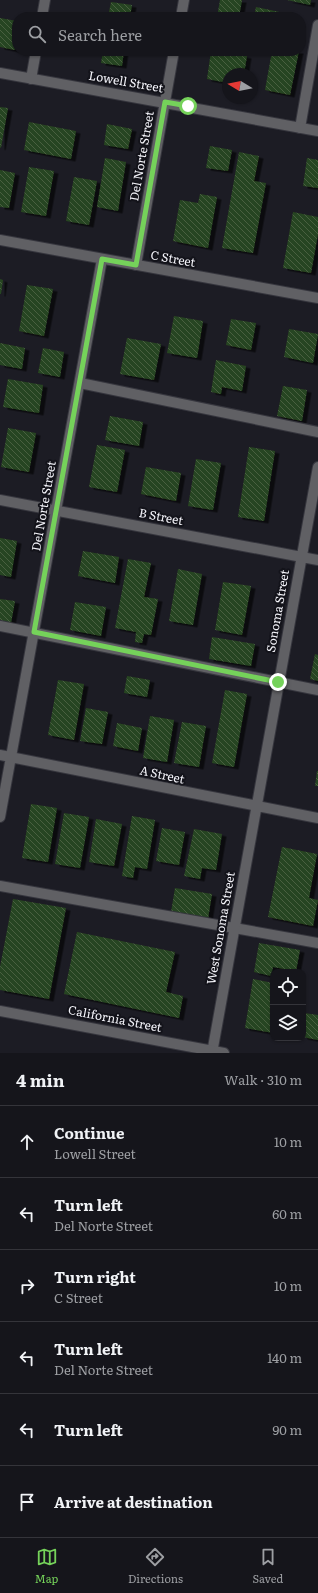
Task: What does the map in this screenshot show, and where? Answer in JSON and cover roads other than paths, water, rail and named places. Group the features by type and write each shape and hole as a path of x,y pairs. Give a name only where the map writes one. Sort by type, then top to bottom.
{"street":[{"path":"43,12 45,0"},
{"path":"182,12 184,0"},
{"path":"300,128 318,25"},
{"path":"31,79 35,56"},
{"name":"Del Norte Street","path":"136,265 173,56"},
{"name":"Lowell Street","path":"0,73 318,131"},
{"name":"C Street","path":"0,240 318,298"},
{"name":"Del Norte Street","path":"0,817 102,259"},
{"path":"80,383 318,432"},
{"name":"Sonoma Street","path":"257,807 278,682 318,467"},
{"name":"B Street","path":"0,500 318,560"},
{"path":"0,626 318,690"},
{"name":"A Street","path":"0,755 318,818"},
{"name":"West Sonoma Street","path":"212,1052 257,807"},
{"path":"0,886 318,943"},
{"name":"California Street","path":"0,1011 212,1052 224,1053"}]}
